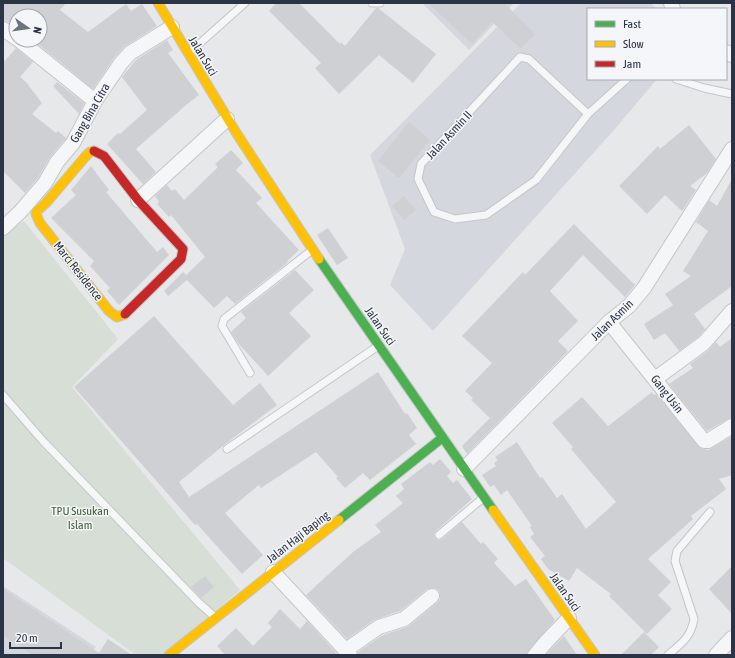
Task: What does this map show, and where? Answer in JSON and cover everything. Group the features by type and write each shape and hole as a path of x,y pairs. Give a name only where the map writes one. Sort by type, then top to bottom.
{"street":[{"name":"Jalan Suci","path":"158,3 227,119 312,250 483,498 595,655"},
{"name":"Gang Bina Citra","path":"3,228 20,212 45,183 57,162 73,143 95,101 117,68 130,53 172,27"},
{"path":"26,48 95,101"},
{"path":"138,200 227,119"},
{"name":"Jalan Asmin","path":"464,469 609,322 629,306 644,288 732,150"},
{"name":"Marci Residence","path":"94,151 104,156 138,200 178,243 183,250 183,256 124,315 117,317 108,311 37,218 37,211 46,203 90,152 94,151"},
{"path":"53,170 66,180"},
{"path":"654,379 704,343 732,311"},
{"name":"Gang Usin","path":"609,322 704,441 708,441 732,426"},
{"name":"Jalan Haji Baping","path":"169,655 442,438"},
{"path":"273,572 348,653 379,627 404,619 432,596"},
{"path":"535,655 569,618"},
{"path":"716,655 732,638"}],"lane":[{"path":"188,54 245,3"},
{"path":"372,3 380,3"},
{"name":"Jalan Asmin II","path":"520,57 529,59 588,114 536,180 486,215 455,219 434,212 418,179 421,164 520,57"},
{"path":"588,114 626,80"},
{"path":"679,80 704,88 732,94"},
{"path":"250,372 222,326 222,322 312,250"},
{"path":"227,449 379,346"},
{"path":"3,396 43,441 199,603 215,617"},
{"path":"439,535 483,498"},
{"path":"668,655 686,639 693,628 694,618 675,560 677,551 710,512"}],"shaded area":[{"path":"422,3 514,3 469,50"},
{"path":"521,3 651,3 655,8 587,8 587,80 656,80 614,130 433,331 390,285 405,249 370,155"},
{"path":"3,586 96,647 90,655 3,655"}],"green space":[{"name":"TPU Susukan Islam","path":"24,221 118,339 72,387 240,590 163,655 136,655 3,558 3,234"}],"building":[{"path":"3,3 66,3 60,10 88,32 126,4 131,11 142,4 157,26 124,47 114,58 93,89 43,48 48,48 48,8 8,8 8,22 3,19"},
{"path":"276,3 299,3 340,44 341,42 345,46 376,8 378,8 436,54 413,83 379,55 339,94 315,68 321,63 269,11"},
{"path":"428,3 504,3 535,34 521,49 492,22 472,44"},
{"path":"167,40 173,50 168,53 199,95 136,149 156,172 143,184 107,144 118,133 120,134 147,110 122,77 136,60"},
{"path":"16,48 33,62 20,77 26,82 42,103 32,114 56,133 58,131 66,138 50,157 38,178 25,193 3,171 3,63"},
{"path":"57,82 84,103 79,114 53,86"},
{"path":"409,122 430,140 399,178 378,161"},
{"path":"689,125 716,159 707,173 690,186 696,190 682,211 665,195 647,214 619,186 658,146 660,149"},
{"path":"231,150 243,163 236,170 262,198 256,203 299,250 287,261 288,262 235,304 227,296 214,308 187,280 168,296 164,291 183,272 186,275 205,257 171,215 169,217 157,204 159,202 155,196 167,185 172,191 175,189 184,200 218,167 215,164"},
{"path":"91,166 109,190 106,192 157,252 163,247 169,255 119,305 107,291 110,288 90,266 94,261 51,218 76,195 71,190"},
{"path":"732,179 732,286 694,314 705,329 698,337 679,351 665,333 654,340 644,324 673,305 665,294 691,276 683,271 708,231 696,222 709,200 717,206"},
{"path":"404,196 416,210 404,220 392,206"},
{"path":"574,224 635,285 625,297 583,255 550,291 578,321 558,341 568,351 467,454 462,446 490,418 471,400 473,398 465,391 492,363 462,336 523,272 525,275"},
{"path":"328,228 348,258 337,265 317,235"},
{"path":"295,270 314,290 289,313 311,336 268,376 238,343 231,332 246,318 241,312"},
{"path":"154,316 233,405 260,383 277,405 224,445 179,482 189,497 378,372 405,414 407,413 417,428 409,435 416,444 370,480 363,473 345,488 336,478 338,477 316,452 261,488 259,485 225,513 263,555 242,574 197,524 195,525 74,387"},
{"path":"732,338 732,418 707,431 669,384 693,368 690,364 709,350 716,342 720,347"},
{"path":"652,392 654,395 656,394 700,448 708,450 732,436 732,475 719,479 726,489 691,516 693,519 648,559 671,582 658,595 672,609 647,634 609,596 611,594 577,568 569,581 548,569 541,559 545,556 530,537 534,534 530,527 532,526 507,490 501,495 494,485 490,487 482,475 496,466 494,463 498,460 495,457 517,442 540,478 542,477 557,498 562,494 586,529 616,502 571,449 573,447 552,423 582,397 608,426"},
{"path":"440,459 451,472 447,476 453,483 457,480 472,499 436,531 434,534 435,538 438,540 442,539 462,522 481,544 483,542 498,559 494,563 515,586 526,579 555,620 529,650 527,655 358,655 358,652 383,635 409,626 438,602 440,599 439,591 435,588 427,589 400,611 374,620 347,639 306,595 353,552 381,532 375,525 403,503 396,496 404,489 401,484 430,462 433,465"},
{"path":"732,566 732,614 709,589"},
{"path":"205,576 214,587 201,598 191,587"},
{"path":"3,589 99,653 108,639 132,655 33,655 3,635"},
{"path":"280,609 300,629 307,621 338,655 225,655 217,646 236,628 253,646 272,627 268,623"},
{"path":"644,632 659,647 651,655 621,655"},
{"path":"564,636 577,655 546,655 552,648"}],"traffic: fast":[{"path":"319,259 493,510"},
{"path":"339,520 442,438"}],"traffic: slow":[{"path":"158,3 237,134 319,259"},
{"path":"94,151 90,152 85,157 36,214 40,223 109,311 117,317 125,314"},
{"path":"493,510 595,655"},
{"path":"169,655 339,520"}],"traffic: jam":[{"path":"94,151 104,156 138,200 183,249 181,259 125,314"}]}
